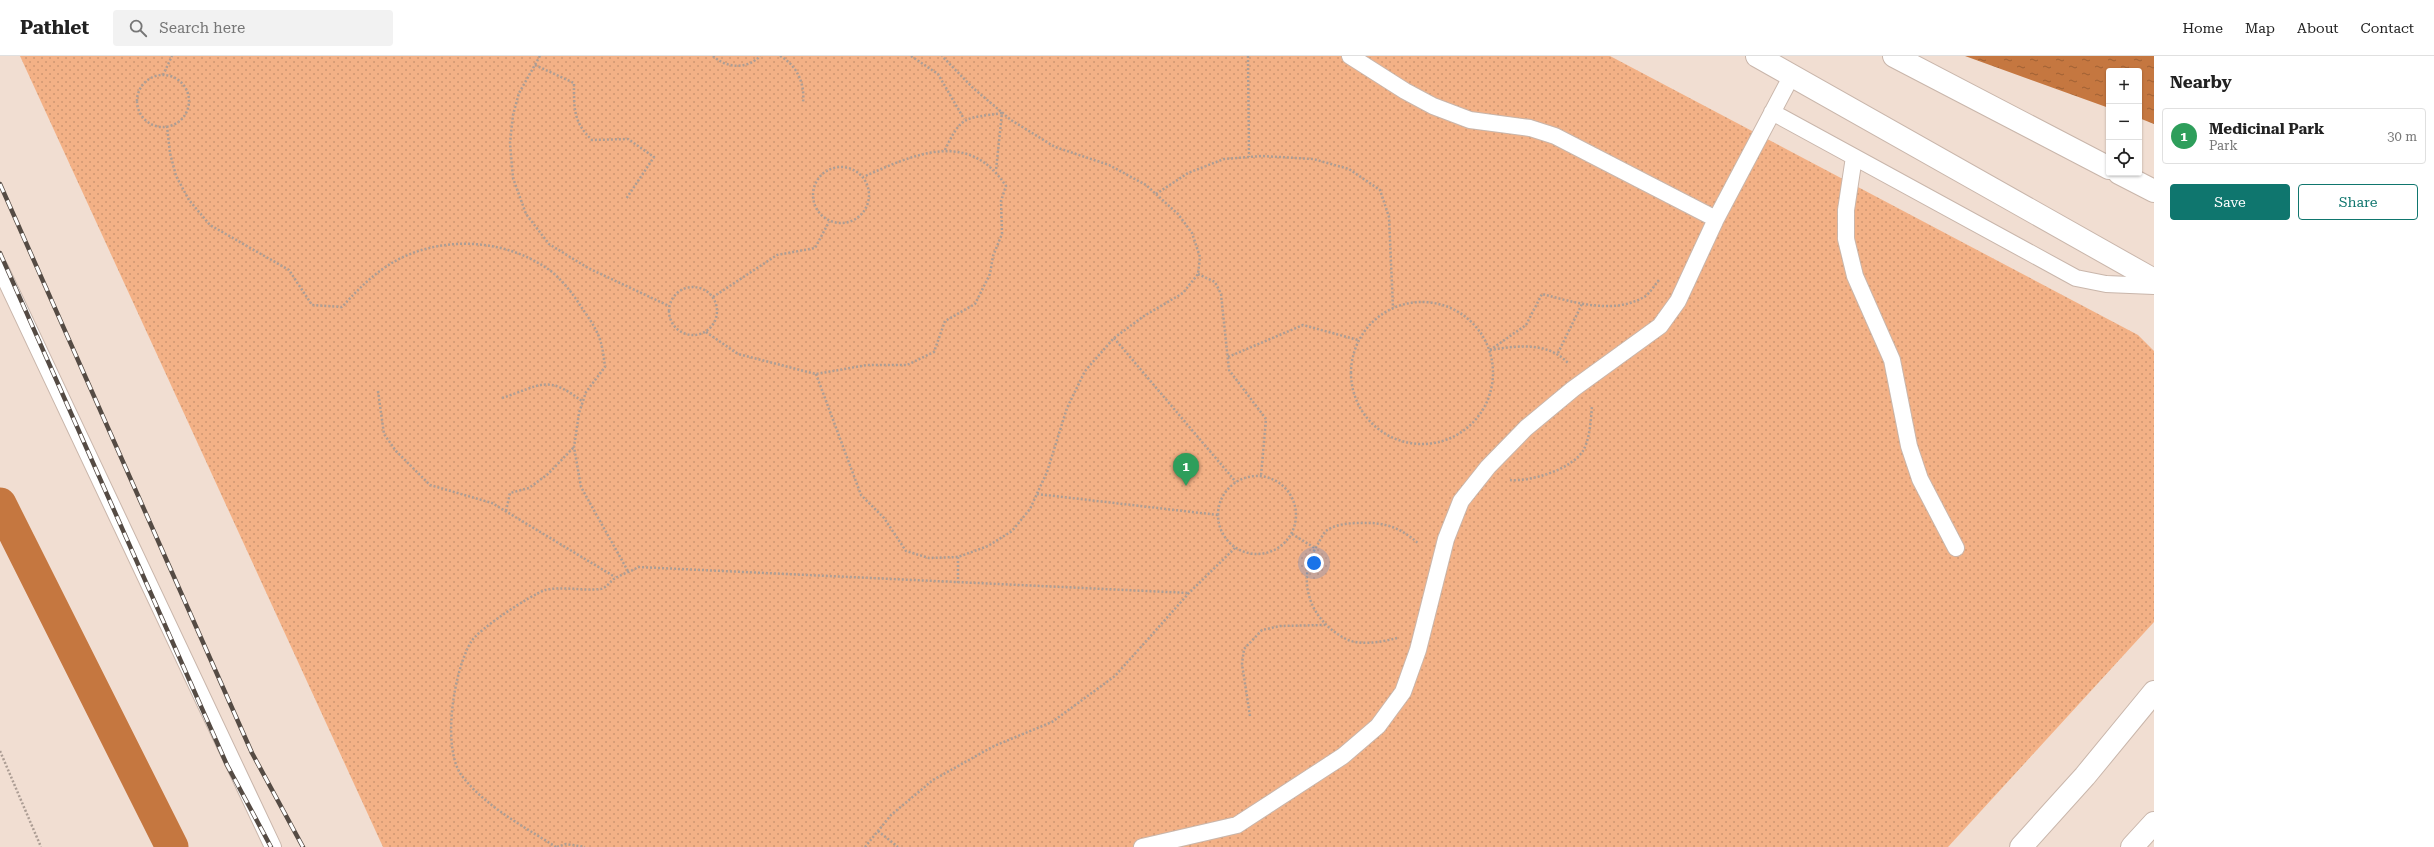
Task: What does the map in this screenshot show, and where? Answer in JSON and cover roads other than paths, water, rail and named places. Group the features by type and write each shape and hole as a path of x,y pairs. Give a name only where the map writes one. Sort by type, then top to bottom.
{"street":[{"path":"1757,56 2154,280"},
{"path":"1894,56 2106,166"},
{"path":"2125,176 2154,191"},
{"path":"2021,847 2085,776 2154,692"},
{"path":"2132,847 2154,823"}],"lane":[{"path":"1350,56 1405,91 1433,106 1470,120 1530,128 1555,136 1716,219"},
{"path":"1142,847 1237,825 1343,756 1378,726 1403,692 1422,632 1446,540 1461,501 1526,428 1585,381 1660,326 1678,301 1716,219 1792,75"},
{"path":"1772,112 2076,278 2106,284 2154,286"},
{"path":"1854,158 1846,210 1846,240 1855,276 1892,360 1909,446 1920,479 1956,548"},
{"path":"0,268 273,847"}],"water":[{"path":"1965,56 2154,56 2154,124 2142,119 2142,68 2106,68 2106,107"}],"waterway":[{"path":"0,504 172,847"}],"railway":[{"path":"0,184 252,753 303,847"},
{"path":"0,253 227,765 271,847"}],"place":[{"name":"Medicinal Park","path":"1186,486"}]}
